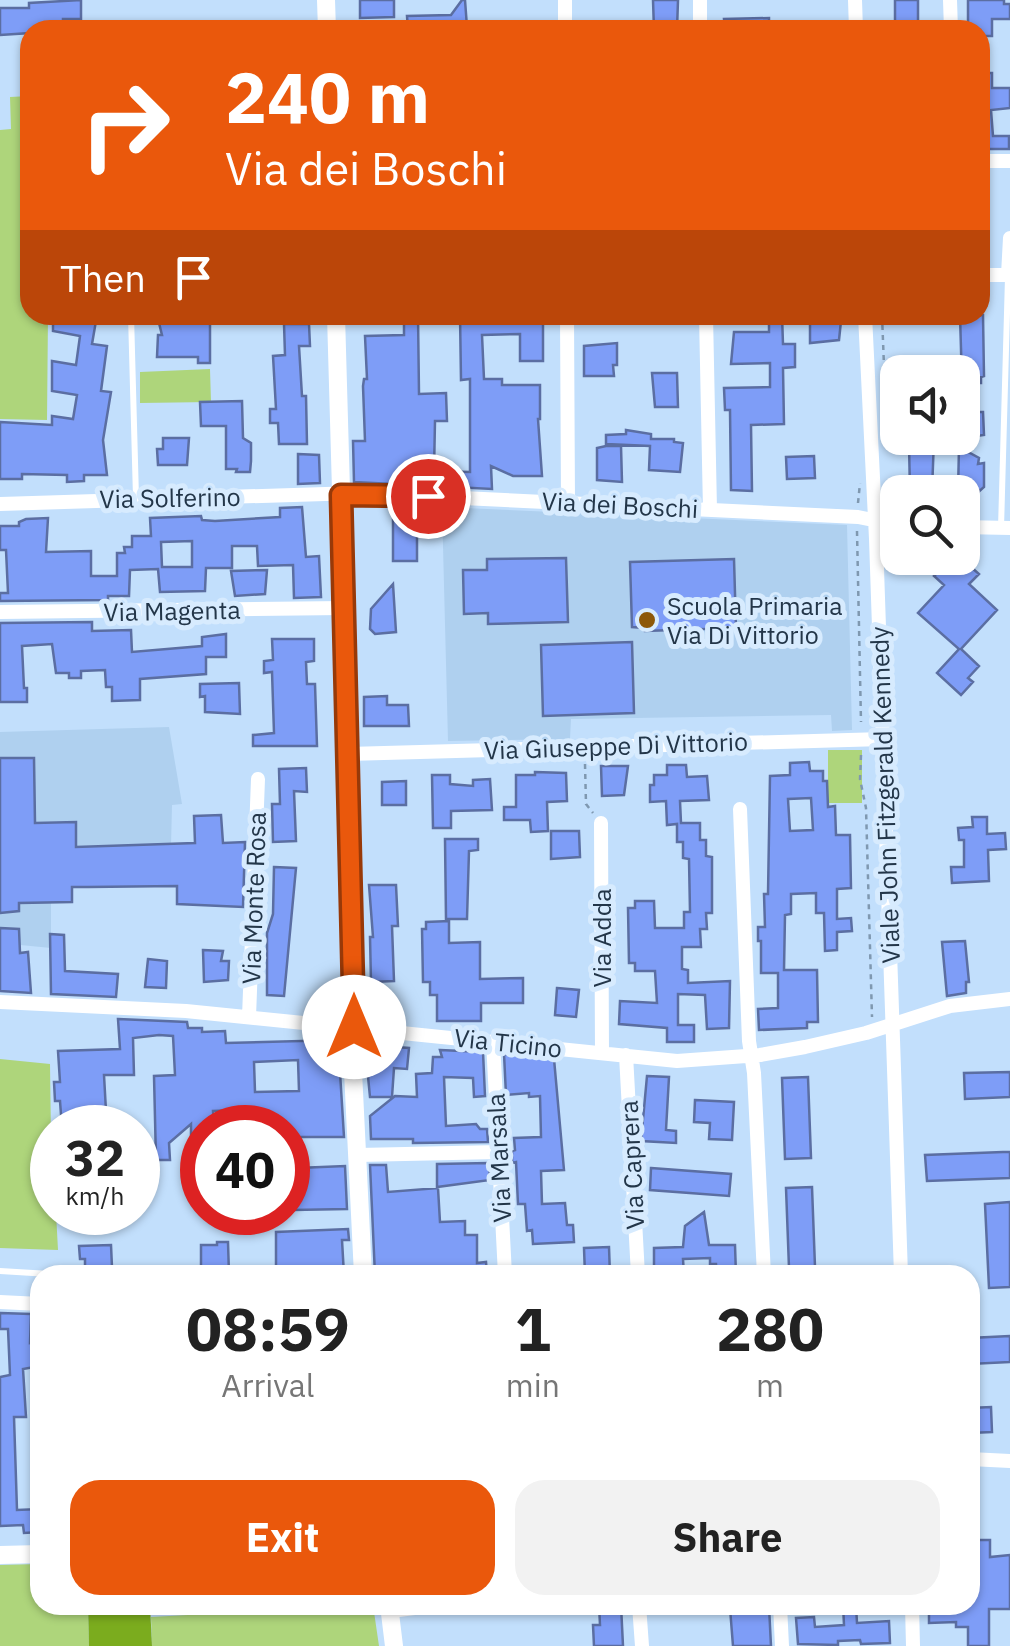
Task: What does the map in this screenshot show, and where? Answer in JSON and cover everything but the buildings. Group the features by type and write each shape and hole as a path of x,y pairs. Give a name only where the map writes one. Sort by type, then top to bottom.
{"street":[{"path":"1008,275 1010,238"},
{"path":"336,325 352,1051 363,1265"},
{"path":"566,325 568,503"},
{"path":"706,325 710,510"},
{"name":"Viale John Fitzgerald Kennedy","path":"865,325 901,1265"},
{"name":"Via Solferino","path":"0,504 341,495"},
{"name":"Via dei Boschi","path":"341,495 880,521"},
{"path":"980,527 1006,528"},
{"name":"Via Magenta","path":"0,612 344,608"},
{"name":"Via Giuseppe Di Vittorio","path":"348,754 883,739"},
{"name":"Via Monte Rosa","path":"249,1017 258,779"},
{"path":"740,809 763,1265"},
{"name":"Via Adda","path":"601,823 602,1053"},
{"name":"Via Ticino","path":"0,1002 249,1017 677,1061 751,1056 824,1043 950,1006 1010,999"},
{"name":"Via Marsala","path":"493,1041 505,1265"},
{"name":"Via Caprera","path":"626,1055 637,1265"},
{"path":"358,1155 499,1152"},
{"path":"0,1302 30,1304"},
{"path":"980,1460 1010,1461"},
{"path":"0,1555 30,1554"},
{"path":"391,1615 394,1646"},
{"path":"639,1615 642,1646"},
{"path":"780,1615 782,1646"},
{"path":"912,1615 914,1646"}],"lane":[{"path":"1006,528 1008,275"},
{"path":"132,325 136,498"},
{"path":"0,1271 30,1273"}],"path":[{"path":"585,747 586,804 601,823"}],"shaded area":[{"name":"Scuola Primaria Via Di Vittorio","path":"442,507 847,525 852,730 832,731 831,715 571,719 570,739 448,741"},
{"path":"169,727 182,804 172,805 170,886 51,883 51,948 0,943 0,732"}],"green space":[{"path":"20,96 20,325 48,325 47,420 0,419 0,130 11,129 10,97"},
{"path":"210,369 211,402 140,403 140,372"},
{"path":"828,750 862,750 862,803 828,803"},
{"path":"0,1059 50,1064 51,1105 30,1105 30,1235 57,1235 58,1250 0,1248"},
{"path":"30,1564 30,1615 88,1615 89,1646 0,1646 0,1565"},
{"path":"88,1615 150,1615 152,1646 89,1646"},
{"path":"374,1615 379,1646 152,1646 151,1617"}],"place":[{"name":"Scuola Primaria Via Di Vittorio","path":"647,620"}],"route":[{"path":"354,1027 341,495 428,496"}]}
